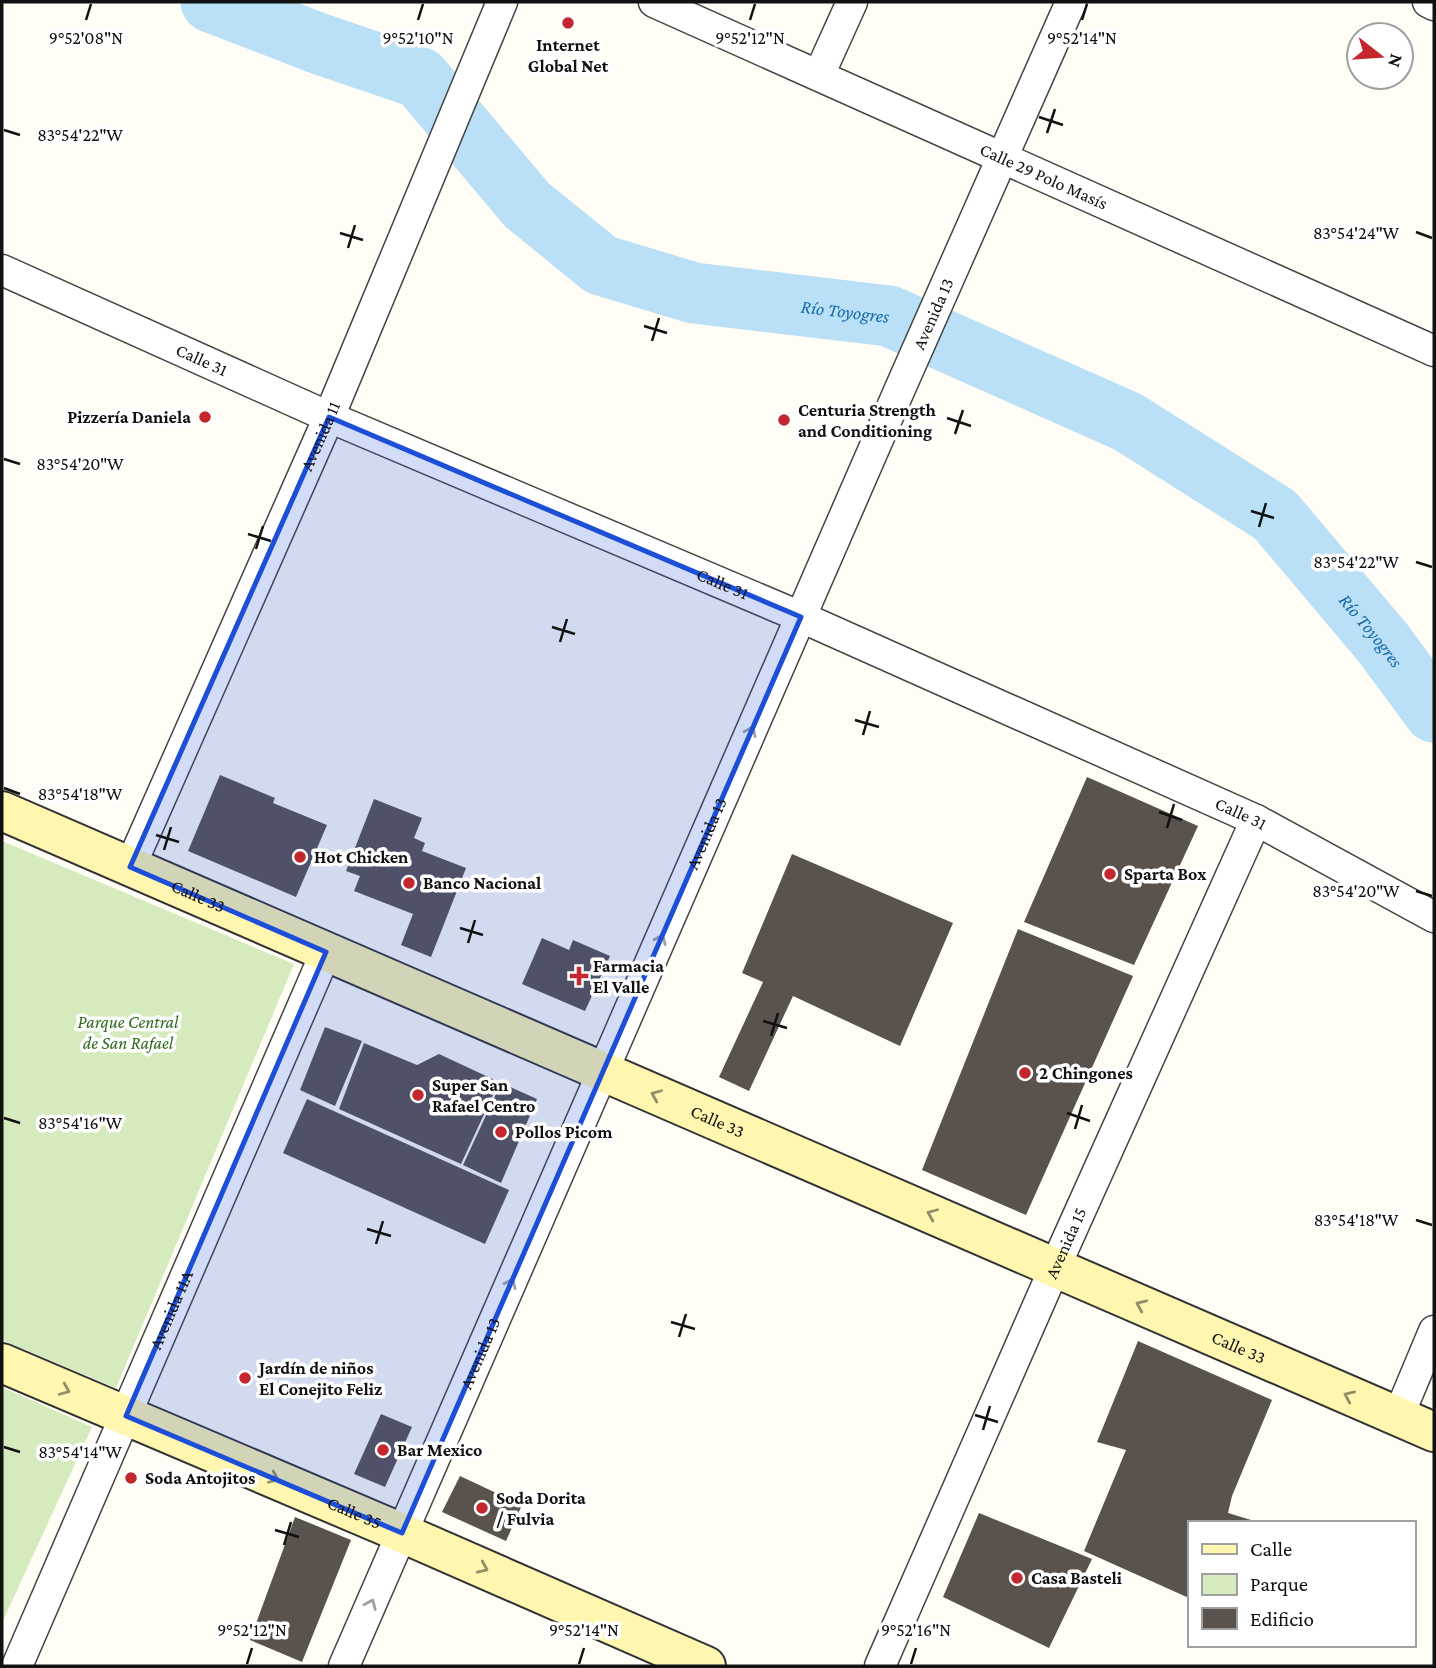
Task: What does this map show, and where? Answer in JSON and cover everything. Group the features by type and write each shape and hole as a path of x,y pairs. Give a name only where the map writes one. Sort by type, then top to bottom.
{"main road":[{"name":"Calle 33","path":"2,811 1434,1433"},
{"name":"Calle 35","path":"2,1363 402,1532 706,1666"}],"street":[{"name":"Avenida 11","path":"130,867 329,417 502,2"},
{"name":"Calle 29 Polo Masís","path":"654,2 1434,351"},
{"path":"819,75 852,2"},
{"name":"Avenida 13","path":"344,1666 1071,2"},
{"path":"1428,2 1434,5"},
{"name":"Calle 31","path":"2,270 329,417 801,617 1256,820 1434,917"},
{"name":"Avenida 15","path":"880,1666 1055,1267 1256,820"},
{"name":"Avenida 11A","path":"17,1666 326,952"},
{"path":"1398,1417 1434,1331"}],"highlighted area":[{"path":"329,417 801,617 402,1533 126,1416 326,952 130,867"}],"green space":[{"name":"Parque Central de San Rafael","path":"2,841 294,964 116,1388 2,1340"},
{"path":"2,1387 92,1427 2,1623"}],"building":[{"path":"220,775 275,798 273,803 327,825 296,897 188,851"},
{"name":"Sparta Box","path":"1087,777 1198,826 1134,965 1024,922"},
{"name":"Banco Nacional","path":"374,799 422,818 414,838 425,843 422,851 466,868 431,957 401,945 413,914 354,891 360,876 346,871"},
{"path":"792,854 953,923 900,1046 793,996 749,1091 719,1077 763,982 742,973"},
{"name":"2 Chingones","path":"1018,929 1133,976 1026,1215 922,1170"},
{"name":"Farmacia El Valle","path":"542,938 569,950 573,940 610,956 585,1011 522,984"},
{"path":"325,1027 362,1041 335,1106 300,1090"},
{"name":"Super San Rafael Centro","path":"364,1043 417,1065 439,1054 499,1082 461,1164 339,1109"},
{"name":"Pollos Picom","path":"501,1083 537,1099 501,1183 463,1165"},
{"path":"307,1099 509,1190 485,1244 283,1153"},
{"path":"1138,1341 1272,1400 1232,1496 1228,1513 1254,1521 1188,1521 1188,1598 1084,1551 1126,1450 1097,1442"},
{"name":"Bar Mexico","path":"381,1414 412,1427 385,1487 354,1474"},
{"name":"Soda Dorita / Fulvia","path":"460,1476 522,1505 506,1541 442,1512"},
{"name":"Casa Basteli","path":"979,1513 1092,1559 1049,1648 943,1597"},
{"path":"295,1517 351,1540 302,1662 250,1640"}],"waterway":[{"name":"Río Toyogres","path":"211,2 320,44 420,78 527,205 601,265 694,293 889,316 1128,422 1275,515 1383,643 1434,712"}],"place":[{"name":"Internet Global Net","path":"568,23"},
{"name":"Pizzería Daniela","path":"205,417"},
{"name":"Centuria Strength and Conditioning","path":"784,420"},
{"name":"Hot Chicken","path":"300,857"},
{"name":"Sparta Box","path":"1110,874"},
{"name":"Banco Nacional","path":"409,883"},
{"name":"Farmacia El Valle","path":"579,976"},
{"name":"2 Chingones","path":"1025,1073"},
{"name":"Super San Rafael Centro","path":"418,1095"},
{"name":"Pollos Picom","path":"501,1132"},
{"name":"Jardín de niños El Conejito Feliz","path":"245,1378"},
{"name":"Bar Mexico","path":"383,1450"},
{"name":"Soda Antojitos","path":"131,1478"},
{"name":"Soda Dorita / Fulvia","path":"482,1508"},
{"name":"Casa Basteli","path":"1017,1578"}]}
